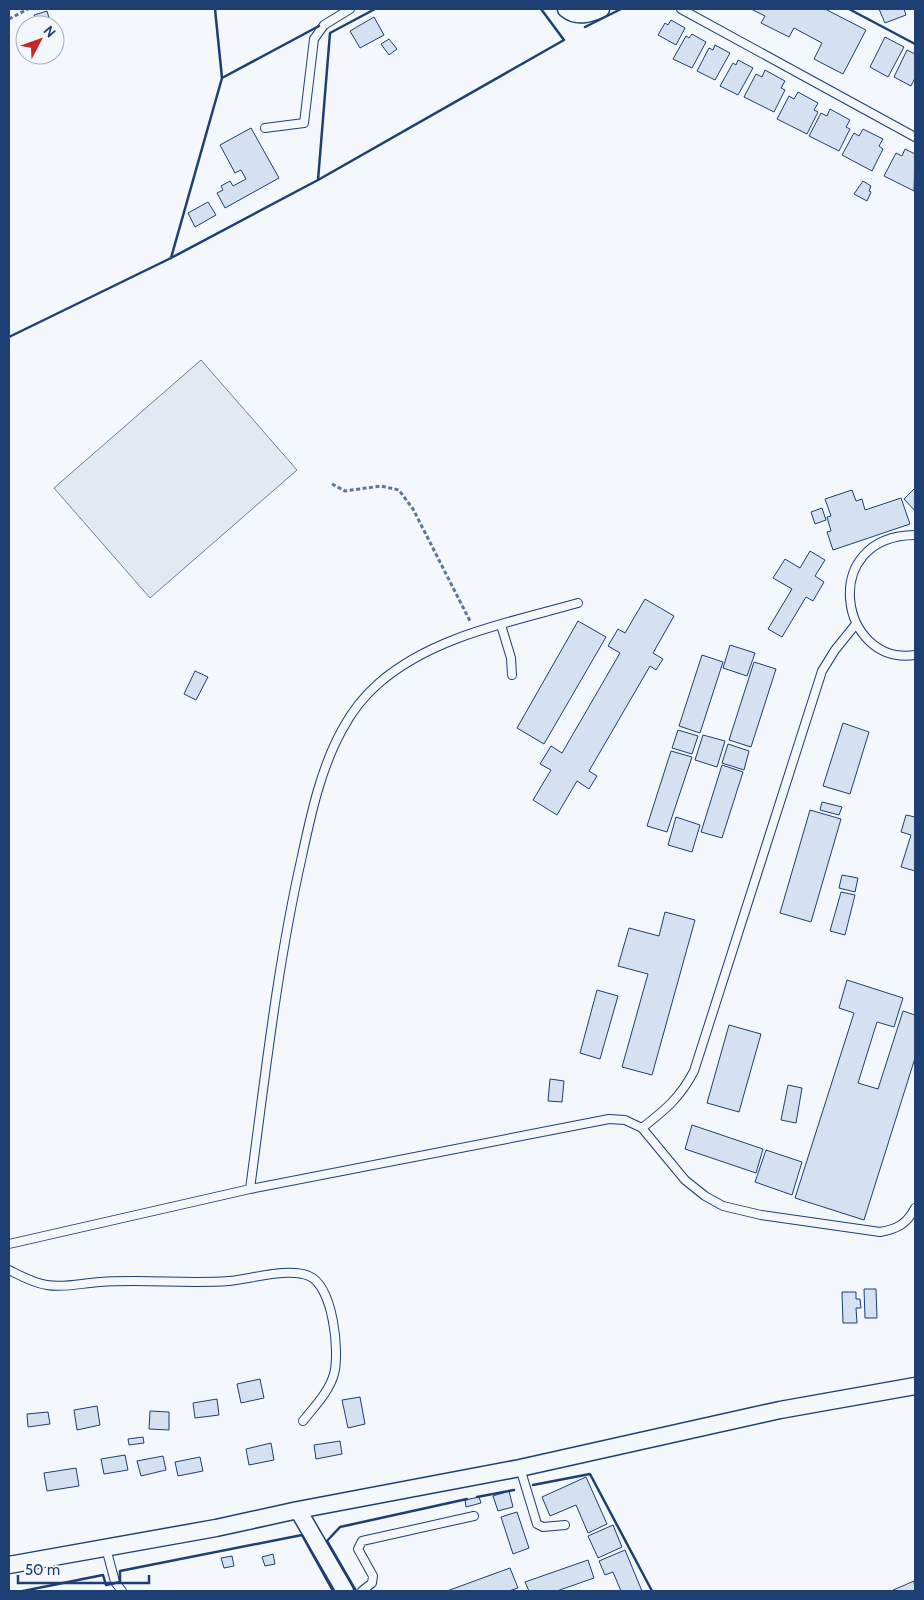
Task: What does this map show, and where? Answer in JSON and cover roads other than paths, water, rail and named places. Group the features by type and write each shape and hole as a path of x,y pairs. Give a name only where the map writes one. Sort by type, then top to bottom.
{"street":[{"path":"566,9 579,15 590,14 601,9"},
{"path":"9,1565 520,1468 771,1412 915,1386"},
{"path":"298,1510 345,1591"}],"lane":[{"path":"265,128 304,123 314,39 324,25 350,9"},
{"path":"681,9 915,137"},
{"path":"915,535 899,536 881,542 866,553 855,569 850,587 850,606 856,624 870,641 888,652 908,656 915,655"},
{"path":"250,1189 289,912 313,809 331,755 342,730 359,704 379,683 402,666 435,648 473,633 578,603"},
{"path":"642,1128 669,1107 683,1092 694,1071 822,671 835,650 856,624"},
{"path":"501,625 511,658 512,675"},
{"path":"9,1244 250,1189 609,1120 625,1120 642,1128 685,1180 704,1196 723,1206 778,1218 880,1232 892,1230 905,1224 915,1208"},
{"path":"9,1270 32,1281 63,1286 98,1282 229,1281 292,1273 308,1275 320,1284 325,1293 334,1328 336,1358 334,1373 329,1386 303,1421"},
{"path":"520,1468 537,1524 543,1528 565,1525"},
{"path":"362,1591 372,1583 373,1576 358,1549 362,1541 474,1516"},
{"path":"106,1548 115,1582 122,1591"}]}
